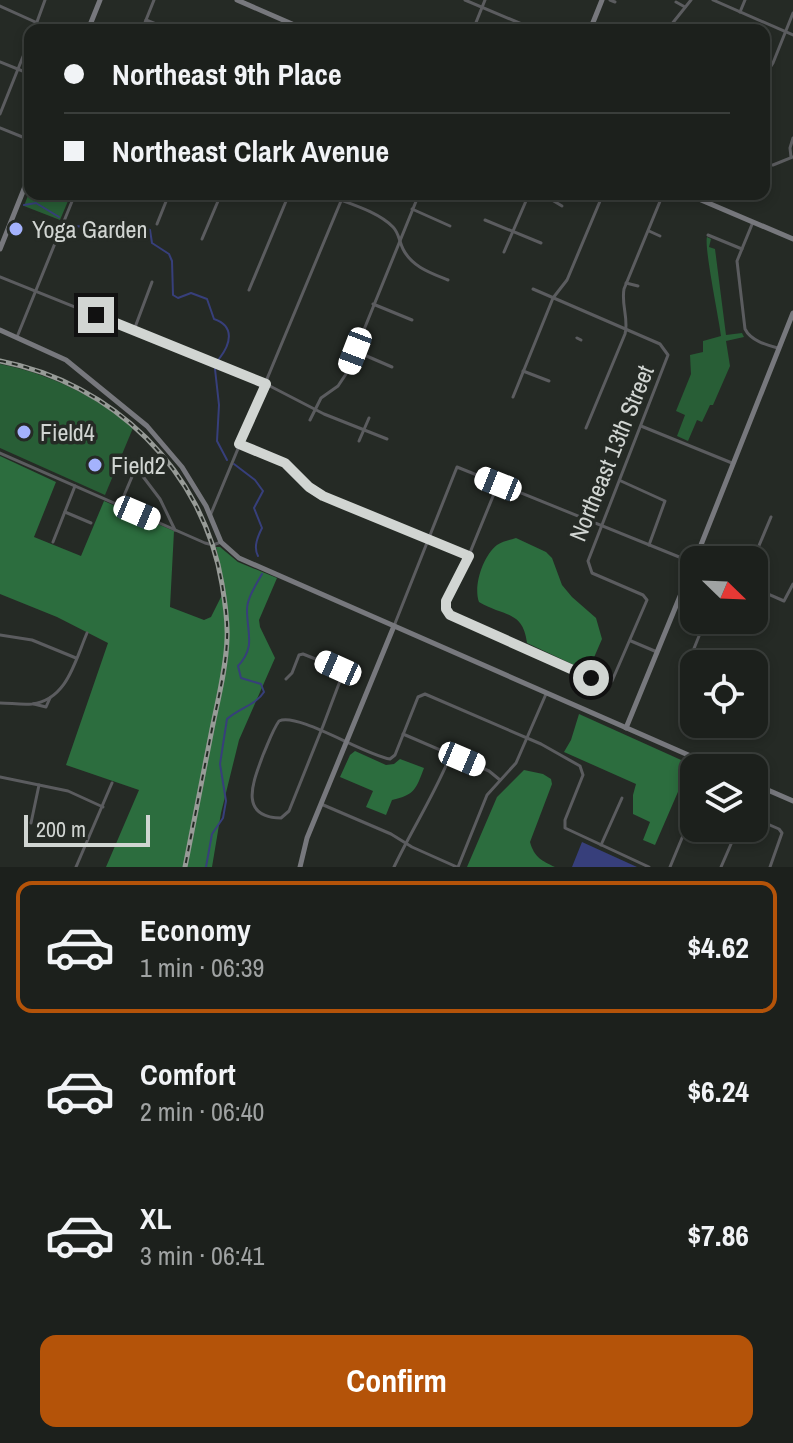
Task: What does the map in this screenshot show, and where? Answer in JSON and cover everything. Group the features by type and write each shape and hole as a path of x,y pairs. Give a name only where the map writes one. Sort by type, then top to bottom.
{"main road":[{"path":"90,24 100,0"},
{"path":"237,0 291,24"},
{"path":"592,24 602,0"},
{"path":"0,249 24,189"},
{"path":"701,200 793,239"},
{"path":"700,546 776,347 793,313"},
{"path":"0,330 66,360 147,426 182,467 221,542 239,558 685,754"},
{"path":"626,728 680,596"},
{"path":"300,867 307,838 394,626"},
{"path":"768,790 793,801"}],"street":[{"path":"0,6 36,23 45,0"},
{"path":"144,24 154,0"},
{"path":"465,0 522,24"},
{"path":"475,24 485,0"},
{"path":"672,24 691,0"},
{"path":"713,0 767,24"},
{"path":"740,12 745,0"},
{"path":"676,2 685,7"},
{"path":"770,68 793,13"},
{"path":"146,20 156,24"},
{"path":"770,25 793,35"},
{"path":"0,114 24,54"},
{"path":"0,62 24,72"},
{"path":"0,128 24,138"},
{"path":"770,165 792,157 790,148 793,138"},
{"path":"17,337 73,200"},
{"path":"157,224 167,200"},
{"path":"202,239 218,200"},
{"path":"249,290 286,200"},
{"path":"310,420 321,398 340,383 416,200"},
{"path":"504,252 526,200"},
{"path":"552,200 562,206"},
{"path":"513,397 553,298 567,280 600,200"},
{"path":"586,428 626,329 623,297 626,283 661,200"},
{"path":"210,516 341,201 386,221 416,265 448,280"},
{"path":"412,209 450,226"},
{"path":"485,220 541,243"},
{"path":"753,222 737,266 745,329 749,336 776,347"},
{"path":"648,231 660,236"},
{"path":"708,235 742,249"},
{"path":"0,277 266,384 315,409 387,439"},
{"path":"134,330 152,282"},
{"path":"626,283 638,286"},
{"path":"533,289 626,329"},
{"path":"373,304 412,320"},
{"name":"Northeast 13th Street","path":"626,329 662,345 668,355 589,557 588,568 595,575 646,598 631,641"},
{"path":"355,351 392,367"},
{"path":"523,371 549,381"},
{"path":"359,441 369,418"},
{"path":"641,426 730,462"},
{"path":"239,444 285,463 323,496 469,556"},
{"path":"0,453 205,543 213,545 221,542"},
{"path":"135,462 137,470 160,499 175,530"},
{"path":"394,626 457,467 680,557"},
{"path":"120,505 137,470"},
{"path":"620,481 665,501 649,545"},
{"path":"498,484 469,556 446,601 447,611 459,620 600,682 610,682 616,677 631,641 657,652"},
{"path":"53,542 75,486"},
{"path":"65,512 91,523"},
{"path":"759,546 771,517"},
{"path":"768,594 784,601 793,584"},
{"path":"0,703 34,704 50,698 65,684 87,633"},
{"path":"0,635 32,640 77,658"},
{"path":"286,679 292,673 299,655 303,654 343,673 321,731 289,811 284,817 273,817 260,811 253,803 252,783 276,724 283,719 292,719 321,731 346,743 390,759 421,694 427,694 546,746 583,769 564,827 649,867"},
{"path":"321,804 457,867 487,795 516,763 546,693"},
{"path":"403,734 489,771 500,780"},
{"path":"394,867 435,792 451,754"},
{"path":"0,777 68,791 103,807"},
{"path":"76,867 112,783"},
{"path":"31,823 39,785"},
{"path":"601,845 622,798"},
{"path":"768,824 782,833 770,867"},
{"path":"670,867 680,842"},
{"path":"721,867 732,842"}],"green space":[{"path":"26,200 68,201 60,220 24,206"},
{"path":"707,237 711,239 709,247 715,249 726,335 742,333 744,337 726,341 730,366 713,405 710,405 702,422 697,420 688,441 677,436 685,415 676,411 691,374 690,355 703,352 703,341 721,336"},
{"path":"0,364 71,387 103,405 133,428 105,495 0,448"},
{"path":"0,456 56,482 34,537 81,556 104,501 174,531 170,607 204,620 211,617 225,589 216,547 238,562 277,578 259,620 275,658 239,740 221,813 212,867 106,867 139,790 66,765 108,643 57,617 0,594"},
{"path":"516,538 552,558 562,585 596,618 602,639 589,669 585,670 527,643 517,619 479,602 478,580 487,556 497,545"},
{"path":"579,714 680,759 680,787 655,845 643,840 650,822 633,814 636,784 564,752"},
{"path":"355,751 386,765 400,759 424,768 414,790 392,800 386,815 366,807 373,791 340,777"},
{"path":"524,770 551,779 552,784 530,842 539,858 555,867 467,867 497,797"}],"water":[{"path":"582,842 637,867 572,867"}],"waterway":[{"path":"24,205 36,203 59,217"},
{"path":"69,223 89,228 130,225 150,230 152,243 169,254 172,261 173,295 178,298 191,293 207,299 214,319 228,331 228,342 219,359"},
{"path":"215,369 219,405 217,441 227,460"},
{"path":"234,464 255,480 263,491 254,508 262,528 256,545 258,556"},
{"path":"206,867 212,834 223,818 226,801 220,764 227,719 264,692 261,684 241,678 238,666 249,646 248,601 262,574"}],"railway":[{"path":"0,361 41,372 80,389 115,411 146,438 173,469 195,504 212,543 225,605 226,650 185,867"}],"place":[{"name":"Yoga Garden","path":"16,229"},
{"name":"Field4","path":"24,432"},
{"name":"Field2","path":"95,465"}],"route":[{"path":"96,315 266,384 239,444 285,463 323,496 469,556 445,604 450,615 591,678"}]}
